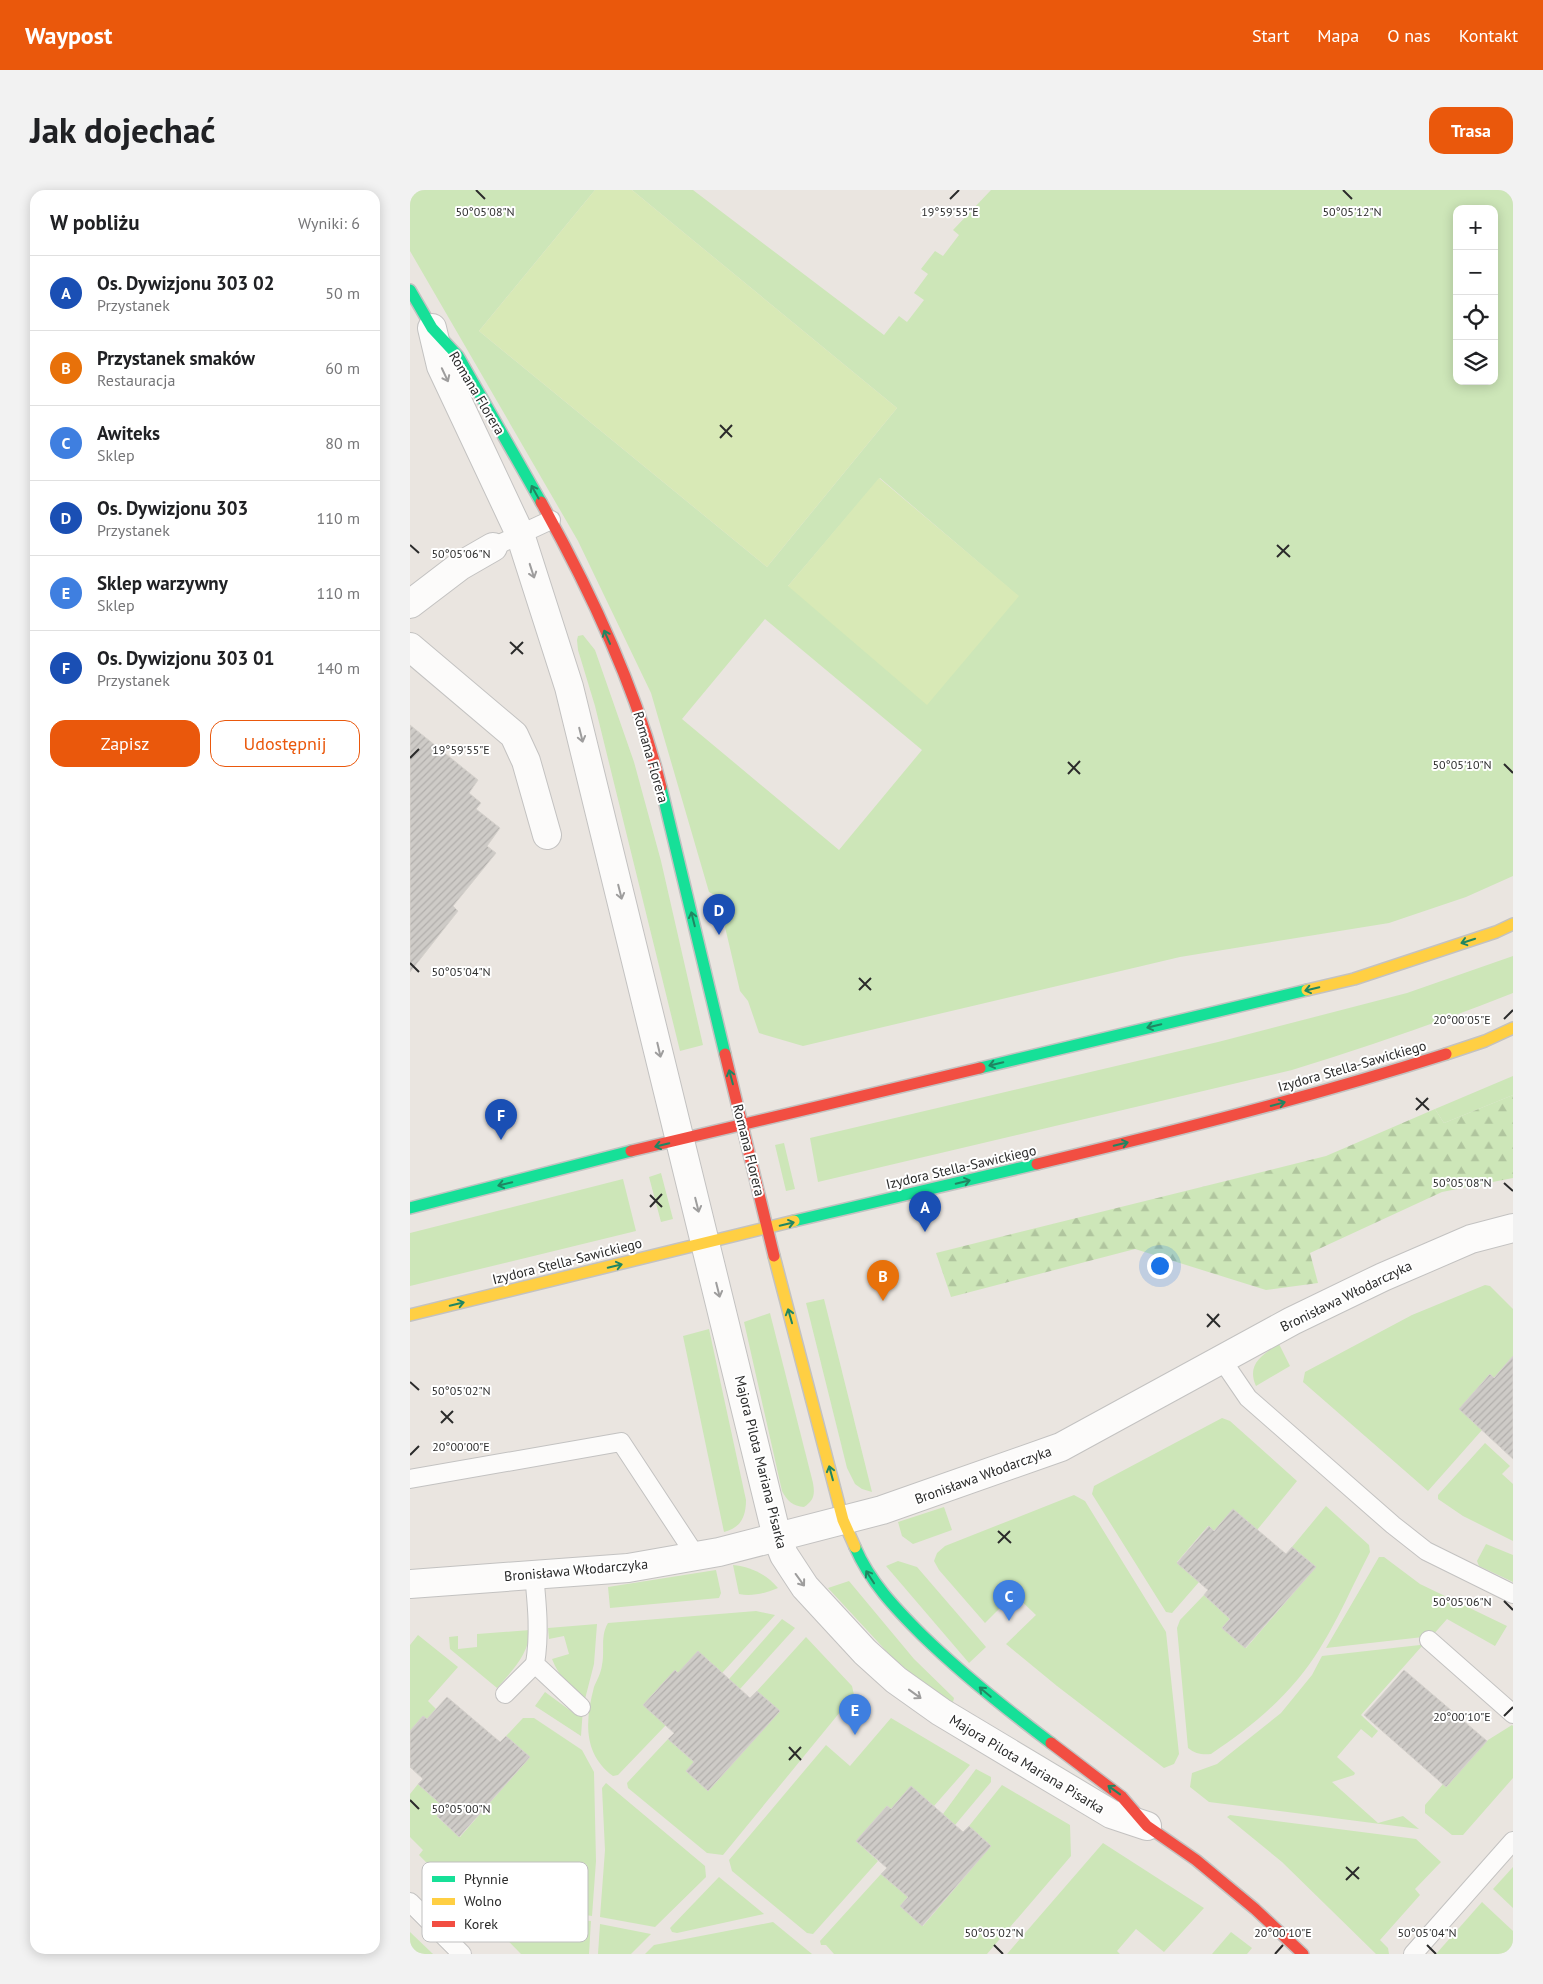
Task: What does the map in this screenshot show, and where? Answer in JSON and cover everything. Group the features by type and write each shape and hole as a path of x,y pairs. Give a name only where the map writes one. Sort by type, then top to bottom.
{"main road":[{"name":"Romana Florera","path":"410,290 432,328 458,356 571,556 627,682 656,767 768,1228"},
{"path":"410,1208 744,1124 1354,979 1496,932 1513,924"},
{"name":"Izydora Stella-Sawickiego","path":"410,1316 706,1242 1175,1131 1353,1084 1485,1041 1513,1028"},
{"name":"Majora Pilota Mariana Pisarka","path":"768,1228 843,1520 863,1566 890,1603 955,1667 989,1696 1122,1797 1147,1826 1196,1860 1255,1909 1303,1954"}],"street":[{"name":"Romana Florera","path":"432,328 441,366 520,534 569,687 706,1242"},
{"path":"410,604 460,566 493,547"},
{"path":"410,647 514,735 526,761 546,835"},
{"name":"Bronisława Włodarczyka","path":"410,1584 628,1568 696,1556 777,1537 882,1510 938,1492 1061,1447 1292,1321 1383,1277 1471,1239 1513,1228"},
{"name":"Majora Pilota Mariana Pisarka","path":"706,1242 777,1537 784,1555 805,1586 865,1652 896,1680 941,1712 1111,1814 1147,1826"}],"lane":[{"path":"493,547 551,520"},
{"path":"1222,1360 1248,1398 1393,1525 1426,1551 1513,1594"},
{"path":"410,1479 621,1442 696,1556"},
{"path":"505,1694 535,1664 539,1621 534,1574"},
{"path":"1429,1640 1513,1714"},
{"path":"535,1664 581,1707"},
{"path":"1414,1954 1513,1841"},
{"path":"410,1902 422,1914"},
{"path":"450,1942 462,1954"}],"green space":[{"path":"415,190 595,190 479,331 767,567 897,408 632,190 693,190 884,335 899,316 907,322 924,300 914,293 928,274 921,269 935,251 943,256 959,235 953,230 991,190 1513,190 1513,876 1466,897 1389,923 1180,957 803,1046 759,1033 748,1001 740,991 718,897 709,892 651,693 578,541 410,251 410,194","holes":["880,478 1018,596 788,586","765,619 922,750 839,850 682,719"]},
{"path":"595,190 632,190 897,408 767,567 479,331"},
{"path":"879,478 1019,596 927,705 788,586"},
{"path":"583,635 595,650 634,762 661,861 703,1045 680,1051 595,706 578,650 578,636"},
{"path":"1513,956 1513,993 1431,1024 1348,1052 1292,1070 818,1182 810,1138 1218,1042 1407,993"},
{"path":"1513,1076 1513,1095 1444,1123 1435,1109"},
{"path":"1513,1095 1513,1178 1442,1192 1310,1253 1318,1283 1266,1290 1135,1249 951,1297 936,1253 1326,1156 1435,1109 1444,1123"},
{"path":"784,1143 795,1189 786,1191 775,1145"},
{"path":"661,1173 673,1219 661,1222 649,1177"},
{"path":"623,1179 636,1231 410,1286 410,1233"},
{"path":"1485,1285 1490,1286 1513,1309 1513,1356 1494,1378 1490,1374 1460,1409 1482,1430 1428,1491 1303,1382 1305,1372 1412,1315"},
{"path":"824,1299 872,1492 862,1489 855,1484 847,1468 806,1303"},
{"path":"770,1313 813,1483 813,1497 804,1507 791,1502 782,1491 744,1322"},
{"path":"709,1329 746,1500 744,1516 735,1528 724,1532 683,1336"},
{"path":"1279,1344 1290,1366 1256,1386 1253,1372 1258,1360"},
{"path":"1222,1418 1230,1421 1297,1481 1257,1530 1214,1531 1208,1526 1177,1562 1199,1582 1172,1613 1166,1612 1092,1494 1094,1486"},
{"path":"1485,1443 1510,1466 1502,1474 1513,1484 1513,1541 1463,1516 1438,1499 1438,1495"},
{"path":"1074,1495 1085,1501 1166,1632 1179,1754 1174,1764 1164,1768 1057,1686 1006,1644 1036,1615 1014,1594 985,1623 939,1570 934,1561 937,1553 945,1546"},
{"path":"1326,1506 1369,1545 1370,1552 1329,1634 1298,1679 1258,1720 1211,1754 1193,1752 1188,1748 1177,1628 1180,1620 1204,1595 1230,1619 1222,1628 1246,1648 1316,1567 1292,1547"},
{"path":"944,1507 952,1530 913,1544 902,1536 898,1522"},
{"path":"1486,1544 1513,1555 1513,1582 1479,1566 1477,1561"},
{"path":"1379,1557 1384,1557 1420,1584 1507,1626 1495,1646 1447,1619 1432,1636 1326,1648"},
{"path":"898,1561 917,1567 986,1647 969,1663 886,1566"},
{"path":"733,1565 746,1567 758,1572 778,1588 759,1594 739,1594"},
{"path":"716,1570 721,1593 719,1598 610,1608 608,1587"},
{"path":"849,1581 914,1659 954,1698 953,1702 949,1702 890,1655 828,1588"},
{"path":"756,1611 775,1615 722,1673 678,1673 675,1670 666,1725 618,1775 613,1776 603,1767 591,1747 588,1724 594,1687 603,1660 603,1638 608,1623"},
{"path":"782,1619 795,1628 740,1689 729,1679"},
{"path":"597,1624 594,1664 585,1699 558,1671 552,1659 569,1654 564,1636 549,1639 548,1628"},
{"path":"530,1630 527,1647 514,1669 497,1688 450,1649 449,1637 458,1636 458,1649 477,1647 477,1634"},
{"path":"418,1635 458,1667 428,1701 436,1709 427,1719 423,1716 410,1731 410,1645"},
{"path":"806,1637 852,1686 854,1695 723,1855 707,1853 628,1788 627,1783 668,1739 694,1762 708,1791 779,1712 757,1691"},
{"path":"1422,1646 1361,1715 1378,1731 1372,1738 1361,1729 1337,1757 1355,1773 1354,1775 1332,1782 1378,1823 1403,1816 1419,1829 1209,1802 1190,1787 1192,1773 1217,1764 1281,1713 1312,1675 1322,1656"},
{"path":"545,1692 575,1714 583,1708 581,1736 535,1706"},
{"path":"523,1718 534,1718 582,1750 594,1772 596,1861 592,1916 588,1915 588,1862 426,1862 419,1855 423,1850 410,1837 410,1794 418,1784 445,1808 437,1817 460,1837 530,1757 506,1736"},
{"path":"891,1718 970,1765 934,1806 911,1787 891,1809 887,1806 856,1841 878,1861 813,1934 807,1933 732,1871 729,1860 826,1745 850,1766"},
{"path":"1512,1725 1513,1778 1463,1835 1452,1835 1425,1813 1425,1805 1443,1784 1447,1786 1488,1740"},
{"path":"976,1769 991,1777 991,1782 955,1825 943,1814"},
{"path":"606,1783 705,1866 706,1877 655,1927 600,1917 605,1850 602,1788"},
{"path":"1002,1785 1070,1825 1071,1856 987,1954 834,1954 826,1945 821,1945 820,1941 881,1874 908,1897 900,1906 923,1926 991,1846 969,1826"},
{"path":"1230,1815 1416,1839 1441,1862 1415,1889 1420,1895 1380,1940 1388,1948 1389,1954 1376,1954 1282,1862 1227,1817"},
{"path":"1103,1843 1204,1908 1164,1952 1136,1929 1117,1951 1120,1954 1007,1954"},
{"path":"1513,1867 1513,1908 1493,1889"},
{"path":"719,1877 764,1914 677,1933 672,1932 670,1928"},
{"path":"1482,1902 1513,1931 1513,1954 1436,1954"},
{"path":"588,1921 591,1921 589,1954 521,1954 509,1942 588,1942"},
{"path":"773,1922 812,1954 645,1954 654,1945"},
{"path":"600,1924 651,1934 631,1954 598,1954"},
{"path":"410,1932 433,1954 410,1954"},
{"path":"1231,1932 1252,1948 1247,1954 1212,1954"}],"building":[{"path":"410,725 478,780 469,793 481,803 476,809 500,828 487,846 496,853 453,906 458,911 410,972"},
{"path":"1513,1356 1513,1459 1459,1409 1490,1374 1494,1378"},
{"path":"1233,1509 1286,1554 1292,1547 1316,1567 1245,1648 1222,1628 1230,1619 1204,1595 1208,1590 1177,1563 1209,1526 1214,1531"},
{"path":"698,1651 750,1698 757,1691 780,1711 708,1791 686,1771 694,1762 668,1739 674,1733 643,1705 675,1670 678,1673"},
{"path":"1404,1670 1487,1741 1446,1787 1364,1715"},
{"path":"447,1697 500,1742 506,1736 530,1757 459,1837 437,1816 445,1808 418,1784 423,1779 410,1767 410,1731 423,1716 427,1719"},
{"path":"911,1786 963,1832 969,1826 991,1846 922,1926 900,1906 908,1897 881,1874 887,1868 856,1841 887,1806 891,1809"}],"traffic: fast":[{"path":"410,290 432,328 458,356 541,502"},
{"path":"661,787 725,1054"},
{"path":"980,1068 1307,990"},
{"path":"410,1208 631,1151"},
{"path":"794,1221 1037,1164"},
{"path":"855,1547 876,1583 893,1605 922,1635 985,1691 1051,1743"}],"traffic: slow":[{"path":"1307,990 1354,979 1496,932 1513,924"},
{"path":"1446,1054 1485,1041 1513,1028"},
{"path":"410,1315 794,1221"},
{"path":"774,1256 843,1520 855,1547"}],"traffic: jam":[{"path":"541,502 577,570 610,641 639,714 661,787"},
{"path":"725,1054 774,1256"},
{"path":"1037,1164 1243,1113 1345,1085 1446,1054"},
{"path":"631,1151 980,1068"},
{"path":"1051,1743 1122,1797 1147,1826 1196,1860 1255,1909 1303,1954"}],"place":[{"name":"Os. Dywizjonu 303","path":"719,935"},
{"name":"Os. Dywizjonu 303 01","path":"501,1140"},
{"name":"Os. Dywizjonu 303 02","path":"925,1232"},
{"name":"Przystanek smaków","path":"883,1301"},
{"name":"Awiteks","path":"1009,1621"},
{"name":"Sklep warzywny","path":"855,1735"}]}
